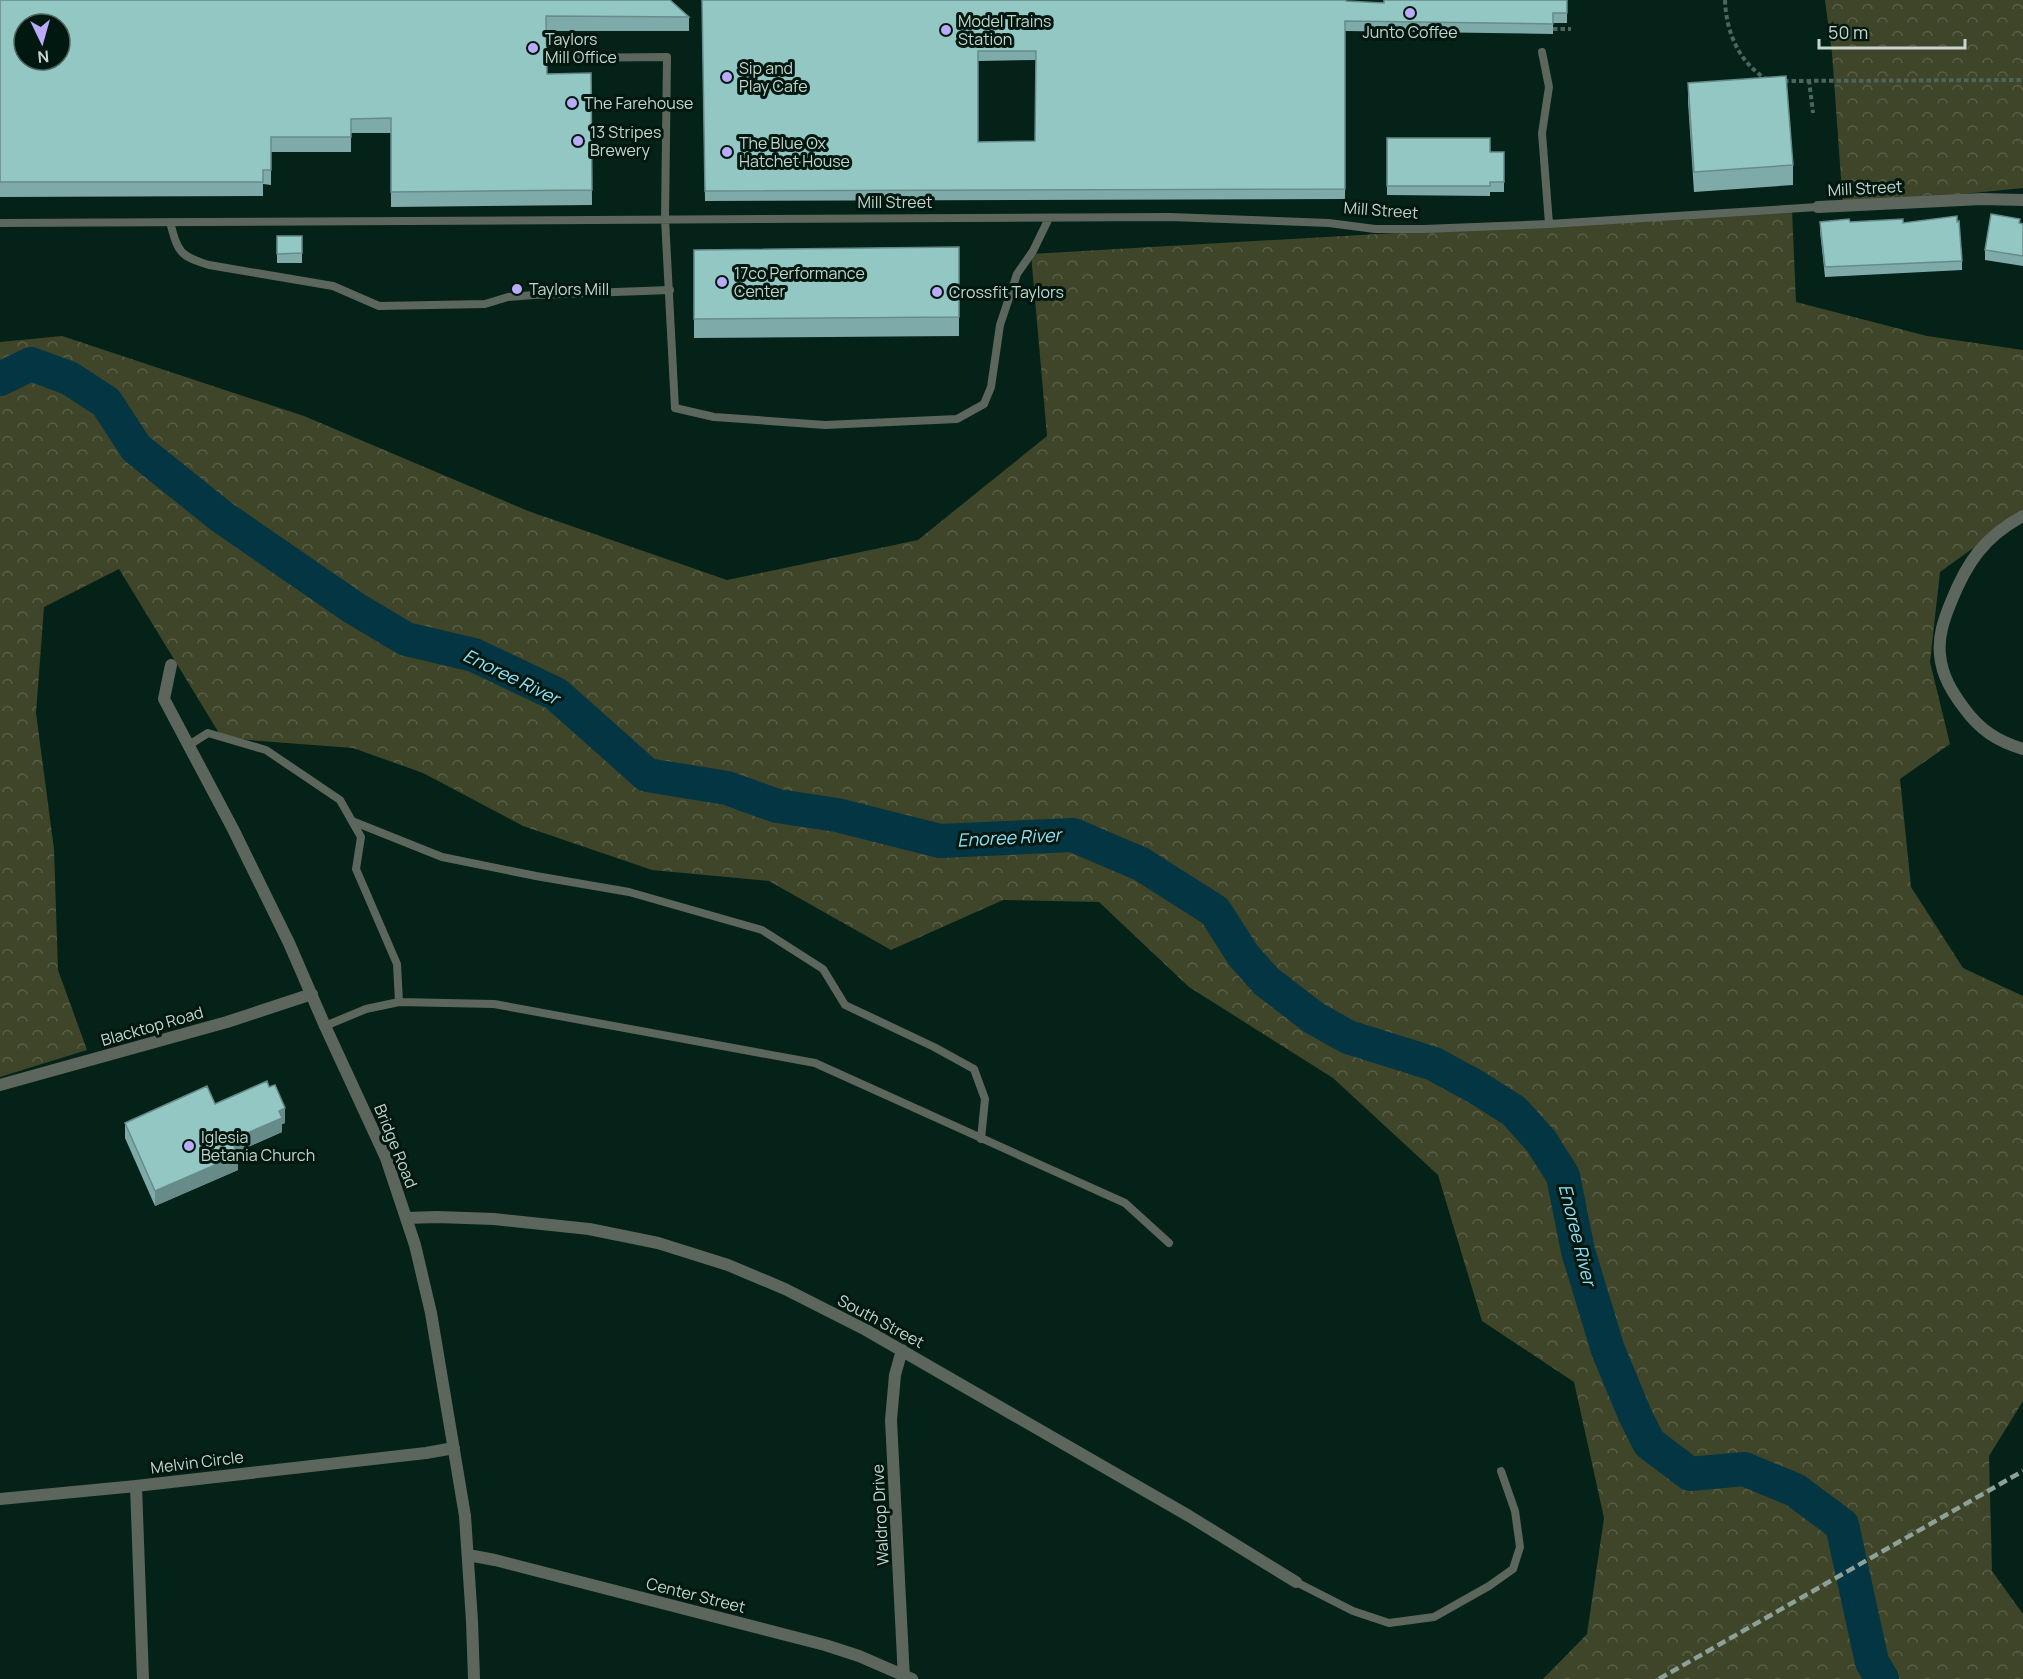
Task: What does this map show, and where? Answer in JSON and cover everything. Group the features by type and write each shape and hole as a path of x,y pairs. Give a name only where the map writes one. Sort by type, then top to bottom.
{"street":[{"name":"Mill Street","path":"1818,207 1982,199 2023,200"},
{"path":"2023,516 1985,543 1962,576 1945,617 1940,638 1940,655 1944,674 1952,692 1971,718 1984,731 1998,740 2023,749"},
{"name":"Bridge Road","path":"171,665 164,699 253,870 312,994 386,1158 415,1245 431,1313 465,1516 474,1679"},
{"name":"Blacktop Road","path":"0,1085 228,1022 312,994"},
{"name":"South Street","path":"406,1218 437,1217 544,1223 658,1243 728,1265 766,1281 902,1350 1189,1516 1296,1582"},
{"name":"Waldrop Drive","path":"902,1350 895,1375 891,1420 906,1678"},
{"name":"Melvin Circle","path":"143,1679 136,1486 454,1448"},
{"path":"0,1499 136,1486"},
{"name":"Center Street","path":"468,1555 825,1645 859,1656 906,1678"}],"lane":[{"path":"1542,52 1549,87 1542,133 1549,224"},
{"path":"563,58 668,57 665,219 675,408 714,417 825,425 957,419 984,404 991,387 1000,325 1017,274 1033,251 1049,218"},
{"name":"Mill Street","path":"0,223 1181,218 1329,223 1375,229 1549,224 1818,207"},
{"path":"170,222 177,248 190,259 209,265 333,286 379,306 485,304 508,297 534,295 670,290"},
{"path":"189,745 208,733 266,750 340,800 361,837 356,869 398,964 399,1002"},
{"path":"352,821 442,857 629,892 762,930 823,969 845,1005 975,1069 985,1099 981,1138"},
{"path":"325,1026 366,1009 399,1002 494,1004 815,1063 1125,1203 1169,1243"},
{"path":"1296,1582 1353,1611 1389,1623 1434,1617 1489,1587 1513,1569 1520,1547 1515,1511 1501,1471"}],"path":[{"path":"1725,0 1725,14 1731,36 1752,70 1769,81 1757,82"},
{"path":"1553,29 1571,28"},
{"path":"1809,80 1813,113"},
{"path":"1779,81 2023,81"}],"green space":[{"path":"1825,0 2023,0 2023,188 1843,206 1832,53"},
{"path":"1792,210 1796,302 1927,336 2023,350 2023,512 1940,572 1930,662 1950,744 1900,779 1911,887 1963,968 2023,996 2023,1401 1989,1456 1992,1571 2023,1614 2023,1679 1543,1679 1587,1634 1604,1518 1574,1382 1482,1321 1438,1175 1333,1078 1189,987 1099,902 1003,900 891,950 769,881 652,870 523,826 423,773 353,748 222,738 119,569 44,607 36,713 54,849 58,970 87,1050 0,1077 0,342 62,336 304,416 528,511 727,580 918,540 1047,436 1031,254"}],"building":[{"path":"0,0 670,0 689,17 546,16 547,74 591,73 592,190 391,192 391,118 351,119 351,137 271,137 271,170 263,170 263,182 0,182"},
{"path":"702,0 1346,0 1384,3 1384,0 1567,0 1567,13 1553,13 1553,24 1345,21 1345,189 705,191","holes":["978,51 1036,51 1035,141 978,142"]},
{"path":"1786,76 1793,165 1694,172 1688,83"},
{"path":"1387,138 1490,138 1490,152 1504,152 1504,182 1490,182 1490,186 1387,186"},
{"path":"1991,214 2020,219 2019,223 2023,224 2023,256 1985,250"},
{"path":"1957,216 1962,261 1825,267 1820,222 1849,219 1850,222 1903,219 1903,223"},
{"path":"277,236 302,236 302,253 277,254"},
{"path":"959,247 959,317 694,319 694,250"},
{"name":"Iglesia Betania Church","path":"267,1081 269,1087 275,1085 285,1108 279,1111 282,1118 231,1140 238,1155 155,1191 125,1123 207,1086 215,1104"}],"waterway":[{"name":"Enoree River","path":"0,379 31,364 69,378 106,402 136,448 222,517 354,608 406,639 474,655 556,694 647,775 727,788 777,806 837,815 940,841 1073,835 1141,864 1215,911 1243,955 1266,981 1314,1018 1348,1037 1434,1064 1514,1111 1541,1141 1563,1176 1578,1251 1608,1350 1649,1443 1690,1474 1744,1469 1795,1490 1842,1525 1872,1662 1882,1679"}],"railway":[{"path":"1659,1679 2023,1471"}],"place":[{"name":"Junto Coffee","path":"1410,13"},
{"name":"Model Trains Station","path":"946,30"},
{"name":"Taylors Mill Office","path":"533,48"},
{"name":"Sip and Play Cafe","path":"727,77"},
{"name":"The Farehouse","path":"572,103"},
{"name":"13 Stripes Brewery","path":"578,141"},
{"name":"The Blue Ox Hatchet House","path":"727,152"},
{"name":"17co Performance Center","path":"722,282"},
{"name":"Taylors Mill","path":"517,289"},
{"name":"Crossfit Taylors","path":"937,292"},
{"name":"Iglesia Betania Church","path":"189,1146"}]}
